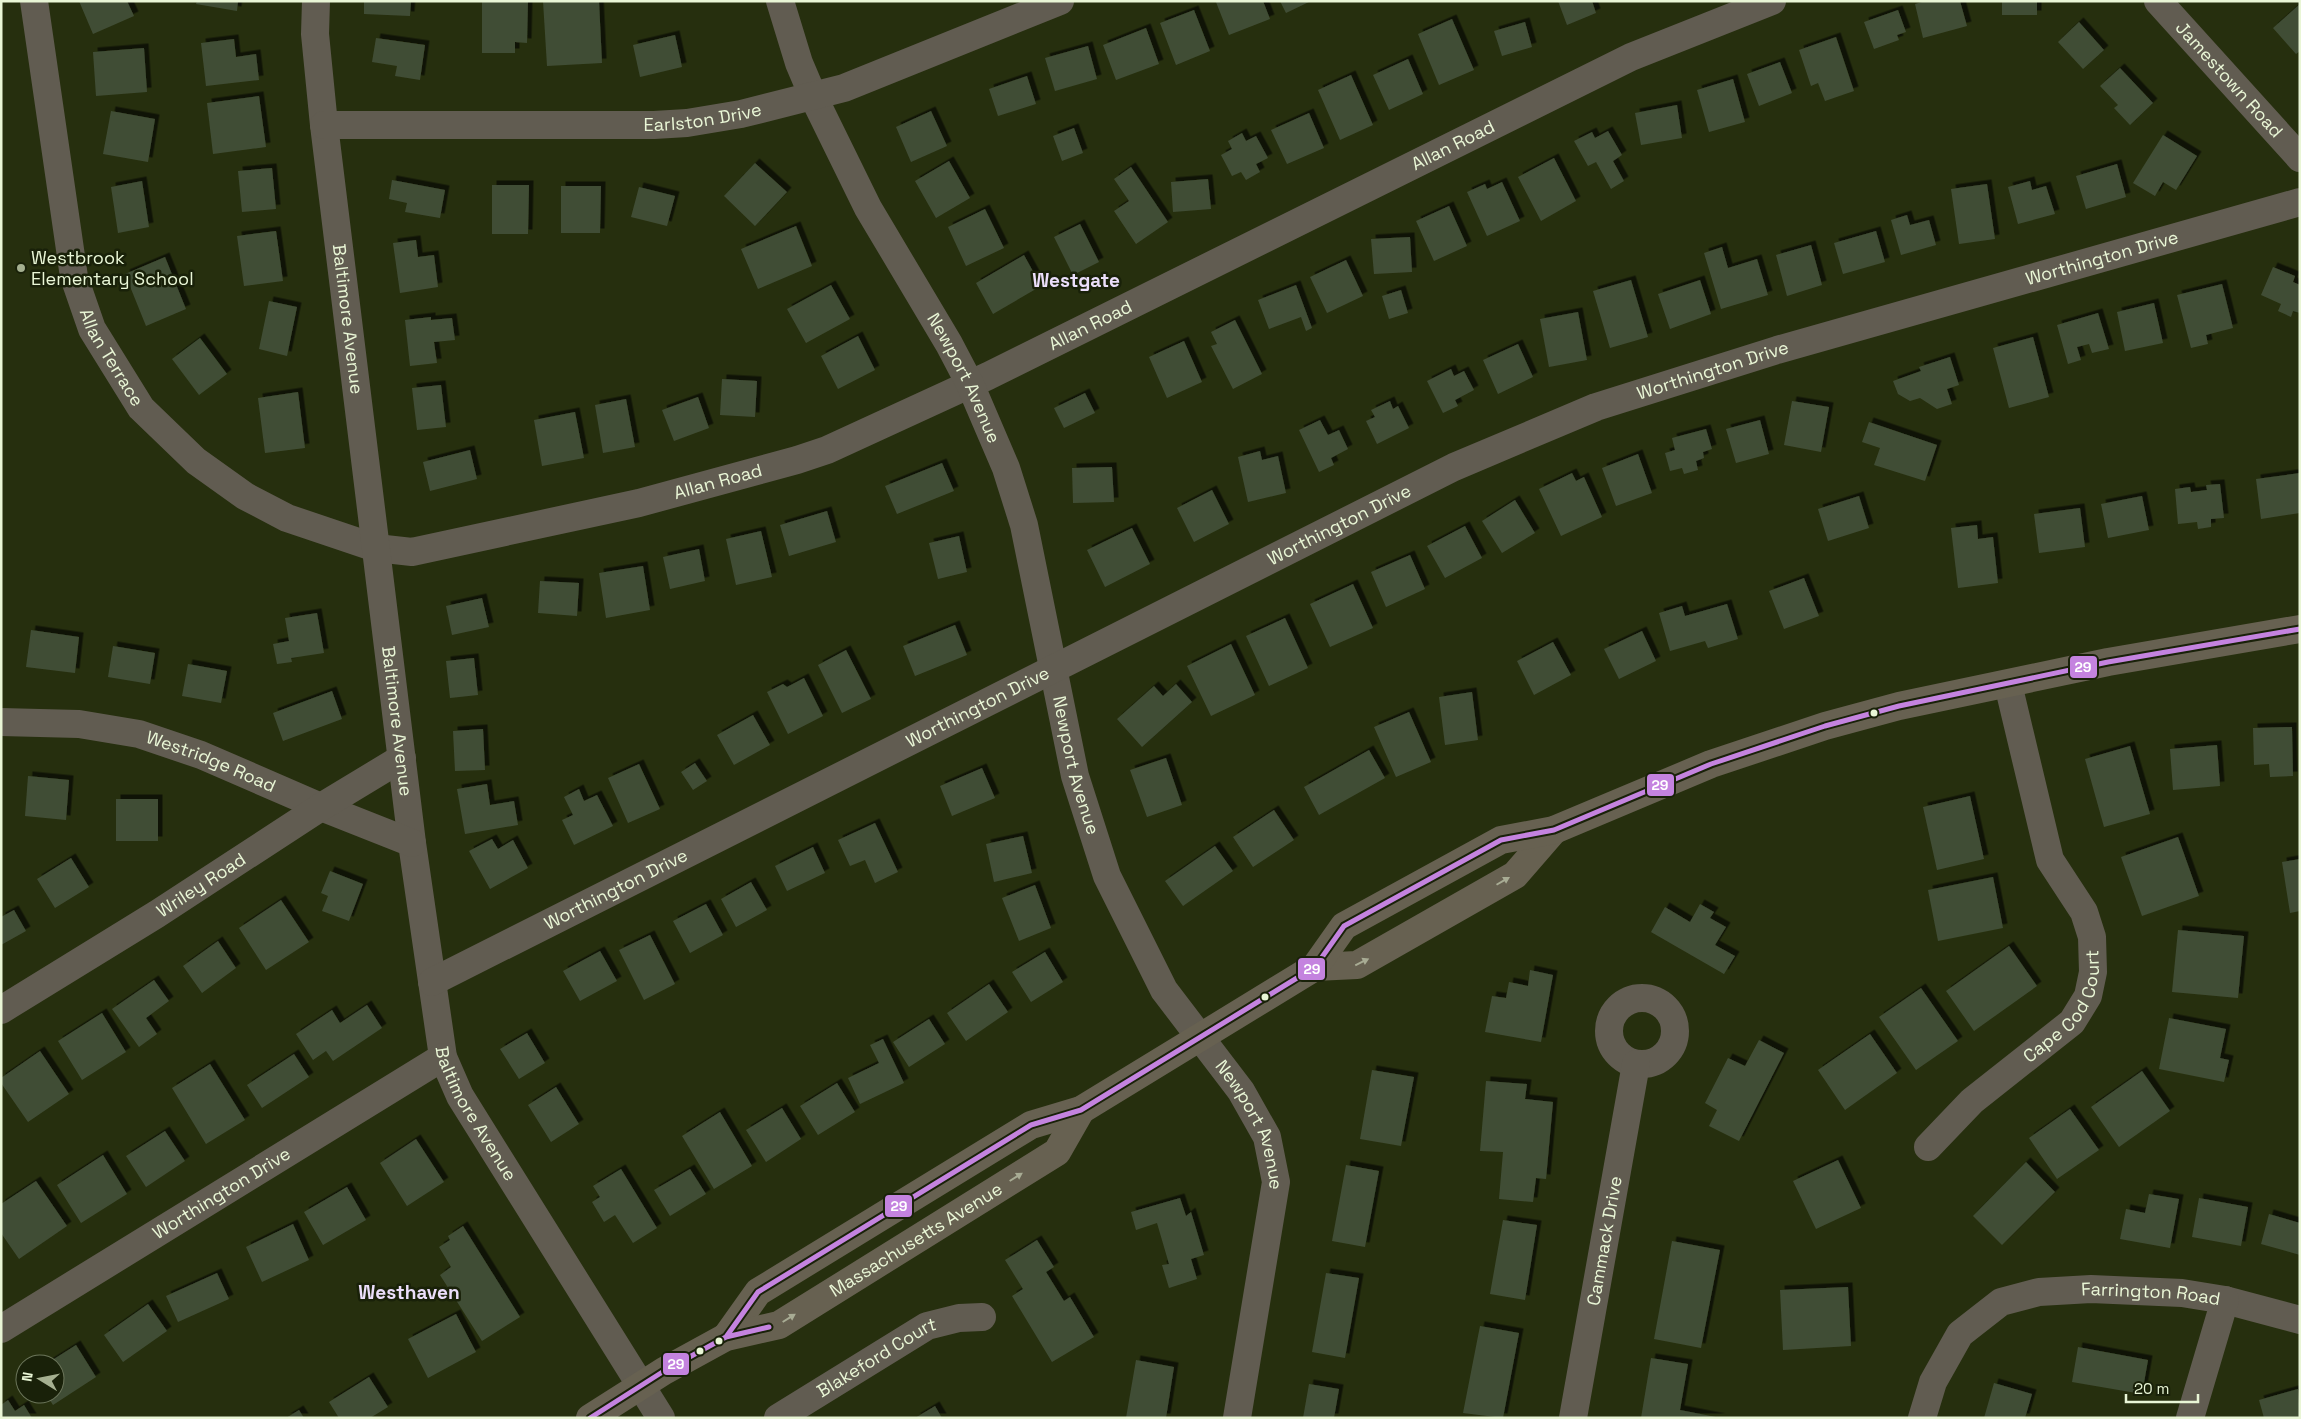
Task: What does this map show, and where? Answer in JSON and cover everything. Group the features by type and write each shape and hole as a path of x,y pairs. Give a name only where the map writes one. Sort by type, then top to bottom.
{"main road":[{"name":"Massachusetts Avenue","path":"726,1337 758,1292 1031,1125 1081,1110 1314,967 1344,926 1501,840 1554,830 1711,764 1825,726 1899,706 2108,662 2300,630"},
{"name":"Massachusetts Avenue","path":"1314,967 1357,965 1366,961 1515,875 1554,830"},
{"name":"Massachusetts Avenue","path":"590,1418 726,1337 779,1325 1057,1152 1081,1110"}],"street":[{"name":"Allan Terrace","path":"34,1 74,277 92,328 141,408 196,461 244,496 287,518 376,548"},
{"name":"Baltimore Avenue","path":"316,1 315,34 324,125 412,843 442,1057 460,1096 661,1418"},
{"name":"Newport Avenue","path":"780,1 799,63 813,96 868,208 949,344 970,384 1006,468 1024,525 1055,668 1075,776 1107,876 1164,990 1241,1091 1267,1137 1276,1182 1237,1418"},
{"name":"Earlston Drive","path":"324,125 654,125 742,114 844,88 1060,1"},
{"name":"Allan Road","path":"376,548 412,552 639,503 798,460 826,450 970,384 1631,57 1772,1"},
{"name":"Jamestown Road","path":"2158,1 2300,158"},
{"name":"Worthington Drive","path":"432,982 1454,467 1596,407 1777,350 2300,202"},
{"name":"Cape Cod Court","path":"1928,1147 1972,1101 2072,1022 2088,996 2093,972 2092,937 2084,912 2050,860 2008,684"},
{"name":"Westridge Road","path":"1,722 79,724 139,734 200,755 321,807 412,843"},
{"name":"Wriley Road","path":"1,1010 156,914 321,807 402,758"},
{"name":"Worthington Drive","path":"1,1329 442,1057"},
{"name":"Cammack Drive","path":"1573,1418 1636,1064"},
{"name":"Farrington Road","path":"1922,1418 1933,1382 1960,1334 2001,1302 2039,1292 2091,1289 2182,1293 2225,1300 2300,1320"},
{"path":"2190,1418 2225,1300"},
{"name":"Blakeford Court","path":"778,1418 927,1326 958,1318 982,1316"}],"building":[{"path":"79,1 127,1 134,16 93,34"},
{"path":"197,1 238,1 237,11 196,4"},
{"path":"364,1 411,1 410,16 364,14"},
{"path":"482,1 528,1 527,43 515,42 515,53 482,53"},
{"path":"543,1 599,1 602,63 547,66"},
{"path":"1263,1 1270,19 1229,35 1216,2"},
{"path":"1280,1 1311,1 1286,13"},
{"path":"1558,1 1592,1 1596,13 1567,25"},
{"path":"1925,1 1960,1 1967,26 1923,38 1915,4"},
{"path":"2002,1 2037,1 2037,15 2002,15"},
{"path":"2300,4 2300,51 2296,54 2273,28"},
{"path":"1194,10 1210,51 1176,65 1160,23"},
{"path":"1898,10 1906,32 1897,35 1899,40 1874,49 1864,22"},
{"path":"1452,19 1474,70 1439,85 1418,34"},
{"path":"1525,22 1532,47 1502,56 1494,31"},
{"path":"2079,22 2104,50 2083,69 2058,42"},
{"path":"1146,28 1159,64 1116,80 1103,45"},
{"path":"675,35 682,67 640,77 633,45"},
{"path":"1836,37 1854,91 1825,101 1818,83 1811,86 1799,50"},
{"path":"376,38 425,45 420,80 395,76 397,66 372,62"},
{"path":"234,39 236,57 256,54 259,80 206,86 201,43"},
{"path":"1088,46 1097,79 1055,91 1045,58"},
{"path":"144,48 147,92 96,96 93,52"},
{"path":"1408,59 1423,94 1389,110 1373,75"},
{"path":"1780,62 1792,93 1759,106 1747,74"},
{"path":"2120,68 2153,103 2130,125 2114,108 2118,105 2100,86"},
{"path":"1351,75 1373,125 1340,140 1318,90"},
{"path":"1027,76 1036,104 998,116 989,89"},
{"path":"1733,79 1745,122 1709,132 1697,90"},
{"path":"259,96 266,147 213,154 207,103"},
{"path":"1677,105 1682,138 1641,145 1635,113"},
{"path":"111,111 155,119 148,162 103,154"},
{"path":"931,111 947,146 911,162 896,127"},
{"path":"1309,113 1324,148 1287,164 1271,130"},
{"path":"1074,128 1083,153 1062,161 1053,136"},
{"path":"1608,131 1622,155 1613,161 1624,181 1611,189 1596,162 1588,166 1574,141 1592,132 1595,138"},
{"path":"1242,133 1246,141 1256,136 1268,158 1256,164 1260,172 1246,180 1241,172 1232,176 1221,155 1232,149 1228,141"},
{"path":"2163,135 2197,156 2176,190 2163,182 2155,196 2133,183"},
{"path":"1554,158 1576,201 1541,221 1518,177"},
{"path":"949,161 970,198 936,218 915,181"},
{"path":"755,163 787,192 755,226 724,196"},
{"path":"2117,164 2126,197 2086,209 2076,176"},
{"path":"1131,167 1168,222 1136,244 1114,211 1129,201 1114,179"},
{"path":"272,168 276,209 242,212 238,171"},
{"path":"1208,179 1211,209 1173,212 1171,182"},
{"path":"392,180 445,190 440,218 405,212 407,203 389,199"},
{"path":"142,181 149,227 118,233 111,187"},
{"path":"2030,181 2032,190 2046,186 2055,214 2018,224 2008,187"},
{"path":"1502,182 1520,221 1487,236 1467,192 1485,184 1487,189"},
{"path":"1987,184 1995,239 1959,244 1951,189"},
{"path":"492,185 529,185 528,234 492,234"},
{"path":"561,186 601,186 600,233 561,233"},
{"path":"639,187 675,196 667,226 631,217"},
{"path":"1449,206 1467,246 1434,261 1416,221"},
{"path":"985,209 1004,248 966,266 948,227"},
{"path":"1907,215 1910,225 1929,220 1936,245 1901,255 1891,220"},
{"path":"1080,224 1099,262 1073,275 1054,237"},
{"path":"796,226 812,266 758,289 741,249"},
{"path":"276,231 283,281 244,286 237,236"},
{"path":"1876,231 1885,262 1843,274 1834,243"},
{"path":"1410,237 1412,272 1374,274 1371,239"},
{"path":"416,240 418,257 434,255 438,287 400,293 393,243"},
{"path":"1811,245 1822,285 1787,296 1776,255"},
{"path":"1722,247 1728,268 1757,259 1768,295 1721,309 1704,253"},
{"path":"1024,255 1041,286 993,314 976,283"},
{"path":"165,257 186,309 146,326 125,274"},
{"path":"1346,260 1363,296 1327,313 1310,277"},
{"path":"2273,267 2295,276 2293,282 2300,285 2300,313 2293,311 2291,317 2278,311 2281,304 2261,295"},
{"path":"1631,280 1648,337 1610,348 1593,291"},
{"path":"1700,280 1711,314 1670,329 1658,294"},
{"path":"2222,284 2233,328 2206,335 2208,344 2191,348 2177,295"},
{"path":"831,285 850,319 806,343 787,309"},
{"path":"1296,285 1312,328 1306,331 1301,317 1269,329 1258,300"},
{"path":"1401,290 1408,313 1389,319 1382,296"},
{"path":"269,301 297,307 287,356 259,349"},
{"path":"2154,303 2163,343 2125,351 2117,312"},
{"path":"1578,312 1587,360 1549,367 1540,319"},
{"path":"2098,313 2109,349 2092,353 2089,344 2077,347 2081,360 2068,364 2057,325"},
{"path":"431,317 431,320 452,318 455,340 434,342 437,363 410,366 405,320"},
{"path":"1235,320 1262,374 1233,389 1211,346 1217,344 1211,332"},
{"path":"858,336 875,370 838,389 821,356"},
{"path":"2033,337 2049,397 2009,408 1993,348"},
{"path":"200,338 227,374 199,395 172,359"},
{"path":"1184,341 1202,382 1167,398 1149,357"},
{"path":"1518,344 1533,377 1498,394 1483,360"},
{"path":"1950,357 1959,385 1947,389 1952,404 1937,409 1920,398 1910,401 1898,394 1893,381 1921,371 1919,367"},
{"path":"1451,369 1454,376 1464,371 1474,390 1455,400 1458,406 1443,413 1427,381"},
{"path":"722,379 757,381 755,417 720,415"},
{"path":"441,385 446,427 417,430 412,388"},
{"path":"298,392 305,448 265,453 258,398"},
{"path":"1085,393 1095,413 1064,428 1054,408"},
{"path":"698,397 709,428 674,441 662,410"},
{"path":"626,399 635,447 603,453 595,405"},
{"path":"1390,401 1393,409 1398,406 1409,428 1377,444 1366,421 1375,417 1371,410"},
{"path":"1792,401 1829,407 1821,452 1784,445"},
{"path":"575,412 584,458 542,466 534,420"},
{"path":"1320,420 1328,435 1339,430 1348,449 1331,458 1334,465 1319,472 1299,430"},
{"path":"1760,420 1769,454 1736,463 1726,429"},
{"path":"1869,422 1937,445 1925,481 1874,465 1880,448 1862,442"},
{"path":"1706,429 1712,449 1703,452 1704,458 1696,461 1698,470 1684,474 1682,468 1670,471 1665,453 1675,450 1672,438"},
{"path":"470,450 477,479 430,491 423,462"},
{"path":"1260,451 1262,460 1278,456 1286,493 1248,502 1238,457"},
{"path":"1638,454 1652,493 1616,506 1602,468"},
{"path":"942,463 954,491 897,514 885,486"},
{"path":"1112,467 1114,502 1073,503 1072,468"},
{"path":"1572,473 1576,481 1584,477 1602,517 1561,536 1539,489"},
{"path":"2300,473 2300,513 2261,519 2256,479"},
{"path":"2220,484 2224,518 2211,519 2211,527 2198,529 2197,522 2178,524 2175,489 2190,487 2191,492 2207,490 2206,485"},
{"path":"1212,490 1229,524 1194,542 1177,508"},
{"path":"1859,496 1869,528 1828,541 1818,509"},
{"path":"2142,496 2149,530 2108,538 2101,504"},
{"path":"1515,500 1535,533 1502,553 1482,521"},
{"path":"2080,508 2085,547 2039,553 2034,514"},
{"path":"827,511 836,542 789,556 780,525"},
{"path":"1977,525 1978,539 1993,537 1998,583 1958,588 1951,528"},
{"path":"1465,526 1482,558 1445,578 1427,546"},
{"path":"1132,528 1150,564 1105,587 1087,550"},
{"path":"761,531 772,577 736,585 726,539"},
{"path":"959,536 967,572 938,579 929,543"},
{"path":"699,549 705,581 670,589 663,557"},
{"path":"1410,555 1425,589 1386,607 1371,572"},
{"path":"643,566 650,610 606,618 599,573"},
{"path":"1804,578 1819,616 1784,629 1769,591"},
{"path":"540,581 579,583 577,616 538,613"},
{"path":"1353,584 1373,628 1330,647 1310,604"},
{"path":"482,598 489,627 452,635 446,606"},
{"path":"1727,604 1738,639 1708,648 1705,641 1670,651 1659,613 1682,606 1685,616"},
{"path":"317,613 324,653 291,658 292,662 277,664 273,644 289,641 285,618"},
{"path":"1285,618 1308,668 1269,686 1246,636"},
{"path":"955,625 967,655 915,676 903,646"},
{"path":"31,630 79,637 75,673 26,667"},
{"path":"1642,631 1656,661 1619,679 1604,649"},
{"path":"1553,642 1571,675 1534,695 1517,661"},
{"path":"1231,644 1255,695 1211,716 1187,666"},
{"path":"113,646 155,653 150,684 108,677"},
{"path":"846,650 871,699 842,713 818,665"},
{"path":"474,658 478,695 450,698 446,661"},
{"path":"188,664 227,671 221,703 182,696"},
{"path":"804,678 823,716 788,734 767,692 783,684 787,687"},
{"path":"1176,684 1192,702 1142,747 1117,719 1154,686 1163,696"},
{"path":"332,691 342,719 283,741 273,713"},
{"path":"1472,692 1478,740 1445,745 1439,697"},
{"path":"1409,712 1431,762 1396,777 1374,727"},
{"path":"753,715 770,745 734,765 717,735"},
{"path":"2292,727 2293,776 2270,777 2269,764 2254,765 2253,728"},
{"path":"483,729 485,770 455,771 453,731"},
{"path":"2217,745 2220,786 2173,790 2170,749"},
{"path":"2130,746 2150,814 2104,827 2085,759"},
{"path":"1369,750 1385,778 1319,815 1304,787"},
{"path":"1166,758 1182,805 1147,817 1130,770"},
{"path":"695,763 707,781 693,790 681,772"},
{"path":"639,764 660,809 628,823 608,778"},
{"path":"982,768 995,798 952,816 940,786"},
{"path":"28,776 69,780 66,820 25,816"},
{"path":"487,784 490,805 514,801 518,825 465,834 457,789"},
{"path":"579,789 584,801 597,795 613,826 574,845 562,820 573,815 564,797"},
{"path":"1970,796 1984,859 1937,870 1923,807"},
{"path":"116,799 158,799 158,841 116,841"},
{"path":"1274,810 1294,840 1253,867 1233,837"},
{"path":"875,823 898,872 875,883 865,860 850,866 838,840"},
{"path":"1023,836 1032,873 994,882 986,844"},
{"path":"2178,837 2199,896 2142,916 2121,857"},
{"path":"492,839 498,849 513,840 528,868 490,889 469,851"},
{"path":"1215,846 1233,871 1183,906 1165,881"},
{"path":"813,847 825,873 787,891 775,866"},
{"path":"71,858 89,887 55,908 37,879"},
{"path":"2300,859 2300,911 2290,913 2282,862"},
{"path":"330,871 363,884 349,921 322,911 328,896 321,893"},
{"path":"1993,877 2003,928 1938,941 1928,890"},
{"path":"751,882 767,910 736,927 721,899"},
{"path":"1035,885 1051,928 1019,941 1002,898"},
{"path":"281,900 309,942 266,970 239,928"},
{"path":"706,904 723,935 690,953 673,921"},
{"path":"1700,904 1714,912 1710,918 1726,927 1715,945 1735,956 1724,974 1651,932 1665,907 1690,922"},
{"path":"14,910 26,931 1,945 1,917"},
{"path":"2178,930 2244,936 2238,998 2172,992"},
{"path":"650,935 675,984 644,1000 619,950"},
{"path":"218,941 236,968 202,993 183,966"},
{"path":"2009,946 2037,986 1974,1031 1946,991"},
{"path":"600,951 617,981 580,1001 563,971"},
{"path":"1045,952 1063,982 1031,1002 1012,972"},
{"path":"1530,970 1553,975 1541,1042 1485,1032 1492,996 1506,998 1509,982 1528,986"},
{"path":"154,980 169,1001 146,1018 157,1034 139,1047 112,1009"},
{"path":"989,984 1008,1012 966,1041 947,1013"},
{"path":"1921,988 1958,1041 1916,1070 1879,1017"},
{"path":"367,1005 382,1028 333,1061 326,1051 313,1060 296,1034 332,1010 340,1023"},
{"path":"102,1013 126,1052 82,1080 58,1041"},
{"path":"2169,1018 2226,1029 2220,1058 2229,1060 2224,1082 2159,1069"},
{"path":"929,1019 945,1044 909,1067 893,1042"},
{"path":"527,1033 545,1063 519,1079 500,1049"},
{"path":"1870,1034 1897,1073 1845,1110 1818,1070"},
{"path":"883,1039 904,1083 860,1104 848,1078 879,1063 870,1045"},
{"path":"1759,1040 1784,1053 1739,1141 1709,1126 1717,1110 1705,1103 1728,1058 1745,1066"},
{"path":"40,1051 69,1094 28,1122 1,1083 1,1078"},
{"path":"294,1054 309,1077 262,1108 247,1085"},
{"path":"210,1064 245,1120 206,1144 172,1088"},
{"path":"1372,1070 1414,1077 1401,1146 1360,1139"},
{"path":"2142,1071 2170,1111 2119,1147 2091,1107"},
{"path":"1486,1081 1527,1084 1525,1099 1553,1102 1546,1179 1536,1178 1533,1202 1499,1199 1503,1152 1480,1151"},
{"path":"837,1083 855,1112 818,1135 800,1106"},
{"path":"556,1087 579,1124 551,1142 528,1105"},
{"path":"782,1108 801,1139 766,1162 746,1130"},
{"path":"2070,1109 2099,1150 2057,1179 2029,1138"},
{"path":"720,1112 752,1166 714,1189 682,1136"},
{"path":"165,1131 185,1161 146,1187 126,1156"},
{"path":"416,1139 444,1182 407,1206 380,1163"},
{"path":"103,1155 127,1194 81,1223 57,1185"},
{"path":"1838,1160 1861,1208 1816,1229 1793,1181"},
{"path":"2026,1162 2055,1192 2002,1245 1973,1216"},
{"path":"1346,1165 1379,1171 1365,1247 1332,1241"},
{"path":"621,1169 657,1228 633,1243 615,1215 604,1222 592,1202 600,1197 593,1186"},
{"path":"690,1169 706,1194 670,1216 654,1190"},
{"path":"36,1181 67,1226 19,1259 1,1233 1,1204"},
{"path":"347,1187 366,1220 323,1245 304,1212"},
{"path":"2149,1194 2179,1199 2170,1248 2120,1239 2126,1209 2145,1213"},
{"path":"1180,1198 1186,1216 1191,1212 1204,1255 1191,1259 1197,1279 1169,1288 1162,1265 1169,1264 1157,1223 1136,1230 1131,1212"},
{"path":"2199,1198 2248,1207 2241,1246 2192,1237"},
{"path":"2269,1214 2300,1223 2300,1255 2261,1244"},
{"path":"1503,1220 1537,1225 1525,1300 1490,1294"},
{"path":"293,1224 309,1260 262,1282 246,1247"},
{"path":"463,1226 520,1317 482,1341 440,1275 451,1267 439,1247 450,1240 448,1236"},
{"path":"1037,1240 1054,1267 1046,1272 1064,1301 1070,1297 1094,1337 1052,1362 1012,1296 1023,1289 1005,1260"},
{"path":"1672,1241 1720,1250 1701,1348 1654,1339"},
{"path":"217,1273 229,1299 178,1322 166,1296"},
{"path":"1326,1273 1359,1278 1345,1358 1312,1352"},
{"path":"1848,1287 1851,1346 1783,1350 1780,1290"},
{"path":"148,1304 167,1331 123,1362 104,1335"},
{"path":"456,1314 476,1352 428,1378 408,1339"},
{"path":"1480,1326 1519,1333 1503,1418 1463,1413"},
{"path":"76,1345 96,1377 65,1397 65,1354 62,1354"},
{"path":"2078,1347 2148,1360 2142,1394 2072,1382"},
{"path":"1651,1358 1688,1364 1680,1410 1721,1418 1641,1418"},
{"path":"1136,1360 1174,1367 1166,1418 1126,1418"},
{"path":"369,1377 388,1407 370,1418 339,1418 329,1402"},
{"path":"1994,1383 2032,1394 2025,1418 1984,1418"},
{"path":"1309,1384 1339,1389 1334,1418 1303,1418"},
{"path":"2298,1389 2300,1418 2264,1418 2259,1400"},
{"path":"8,1400 15,1411 24,1405 32,1418 1,1418 1,1405"},
{"path":"935,1406 942,1418 915,1418"},
{"path":"299,1410 304,1418 286,1418"}],"transit line":[{"name":"29","path":"726,1337 758,1292 1031,1125 1081,1110 1315,967 1344,926 1501,840 1554,830 1711,764 1825,726 1899,706 2108,662 2300,629"},
{"name":"29","path":"590,1418 664,1371 726,1337 769,1327"}],"place":[{"name":"Westbrook Elementary School","path":"21,268"}],"district":[{"name":"Westgate","path":"1076,280"},
{"name":"Westhaven","path":"409,1292"}]}
